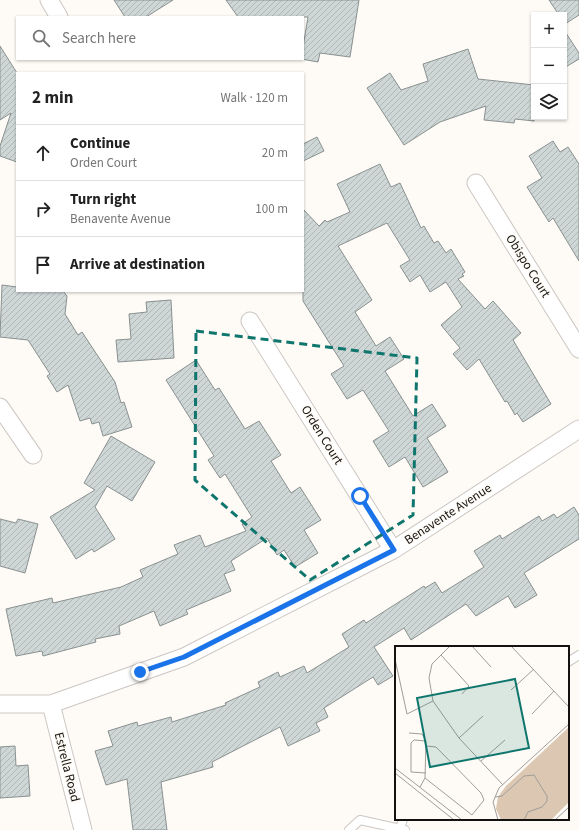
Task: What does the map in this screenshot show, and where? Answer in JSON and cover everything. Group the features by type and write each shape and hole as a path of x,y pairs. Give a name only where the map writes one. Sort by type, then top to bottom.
{"street":[{"path":"49,0 58,16"},
{"name":"Obispo Court","path":"476,183 579,349"},
{"name":"Orden Court","path":"250,321 394,550"},
{"path":"0,407 33,455"},
{"name":"Benavente Avenue","path":"0,704 51,704 184,657 394,550 579,429"},
{"name":"Estrella Road","path":"51,704 83,830"}],"lane":[{"path":"569,661 579,655"},
{"path":"360,820 403,829"},
{"path":"349,830 360,820"},
{"path":"358,830 360,820"}],"highlighted area":[{"path":"196,331 417,358 413,515 310,580 195,480"}],"building":[{"path":"114,0 173,0 148,16 124,16"},
{"path":"226,0 359,0 350,57 320,53 318,62 304,60 304,41 308,17 237,16"},
{"path":"549,0 579,0 579,15 567,23 567,12 557,12"},
{"path":"567,35 579,53 579,59 567,66"},
{"path":"0,46 16,72 16,162 0,156 0,146 11,113 0,120"},
{"path":"468,49 478,79 531,85 531,120 534,121 515,119 514,123 484,120 486,106 440,122 404,145 367,88 390,73 401,90 428,81 423,64"},
{"path":"317,137 324,151 304,161 304,144"},
{"path":"553,141 560,152 568,147 579,164 579,261 553,218 549,222 527,187 542,178 529,156"},
{"path":"380,164 391,187 400,183 421,228 424,226 434,243 438,241 446,253 451,249 465,272 462,274 464,276 458,279 485,309 493,301 521,333 513,340 551,404 523,422 517,413 515,415 507,401 505,402 479,359 467,370 453,354 460,348 441,325 462,307 446,282 430,292 420,275 410,282 400,266 410,260 387,223 338,246 372,300 355,312 376,346 390,337 404,359 385,371 413,416 432,404 446,426 427,438 448,472 423,487 405,457 389,467 373,441 389,431 363,390 347,399 331,374 344,366 303,301 304,210 319,226 325,220 327,222 350,212 337,184"},
{"path":"2,285 16,287 16,292 64,292 67,296 65,314 78,335 82,332 115,382 121,403 124,402 132,427 103,436 99,422 92,424 90,418 80,421 68,385 57,392 47,376 50,374 28,340 0,337"},
{"path":"171,300 174,358 118,362 116,340 131,339 129,314 147,312 146,302"},
{"path":"196,360 215,390 219,388 245,429 259,421 281,455 271,461 291,493 300,487 321,520 304,530 318,553 295,567 284,550 277,555 267,538 231,561 235,570 224,574 231,591 186,610 188,614 160,626 154,611 119,626 120,634 95,639 96,642 43,656 42,651 16,656 6,609 52,598 53,603 121,587 143,577 140,570 178,554 174,545 200,535 205,547 246,531 242,524 252,517 225,474 220,478 208,460 214,456 166,380"},
{"path":"111,436 155,462 132,501 107,486 95,507 115,539 94,552 92,549 76,559 50,517 95,490 84,483"},
{"path":"574,507 579,515 579,539 524,573 537,595 515,608 508,596 476,616 466,604 411,640 404,628 374,647 393,676 378,685 373,677 324,708 328,717 316,723 320,731 288,746 280,727 212,762 213,767 161,782 167,830 133,830 127,779 106,785 95,751 113,746 108,731 137,722 138,726 171,717 172,722 226,705 225,703 260,687 258,682 278,672 280,677 304,666 307,673 349,647 342,634 364,620 366,623 424,586 425,588 435,582 442,593 484,567 474,551 500,535 502,539 539,516 542,521 554,514 557,518"},
{"path":"0,519 16,523 18,519 38,524 25,573 0,566"},
{"path":"15,746 16,766 28,765 30,796 0,798 0,747"}],"route":[{"path":"140,672 184,657 394,550 360,496"}]}
